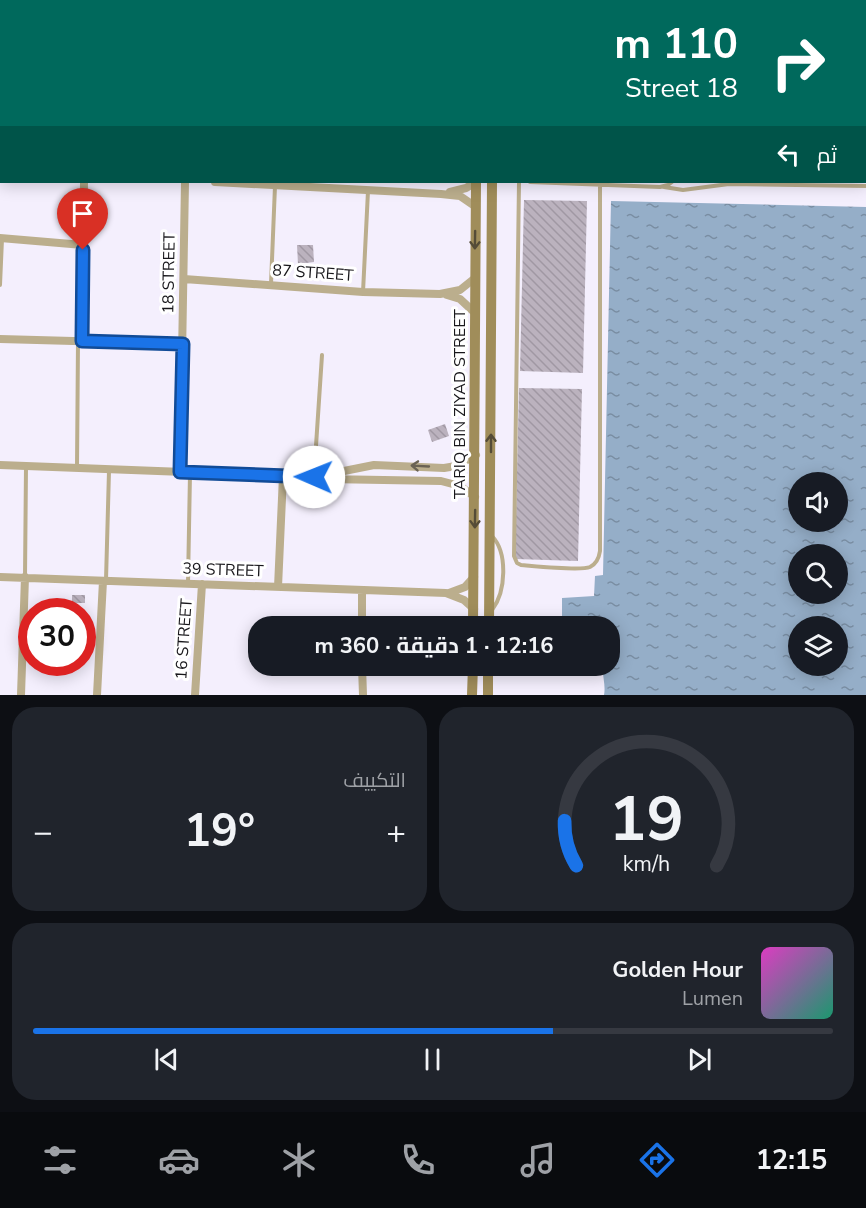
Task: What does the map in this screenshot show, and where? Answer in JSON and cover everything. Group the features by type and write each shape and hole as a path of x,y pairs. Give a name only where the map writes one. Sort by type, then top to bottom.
{"main road":[{"name":"TARIQ BIN ZIYAD STREET","path":"474,616 476,183"},
{"name":"TARIQ BIN ZIYAD STREET","path":"489,616 492,183"},
{"path":"476,207 492,208"},
{"path":"472,695 473,676"},
{"path":"488,676 488,695"}],"street":[{"path":"80,341 84,183"},
{"name":"18 STREET","path":"180,472 186,183"},
{"path":"230,183 275,186 368,186 464,198 476,207"},
{"path":"441,194 462,190 474,183"},
{"path":"1,238 83,245"},
{"name":"87 STREET","path":"441,294 460,290 475,278"},
{"name":"87 STREET","path":"184,279 363,292 441,294 460,299 474,312"},
{"path":"0,339 183,344"},
{"path":"314,477 374,465 444,468 476,455"},
{"path":"0,465 314,477 340,480 441,481 460,486 475,497"},
{"path":"278,587 283,476"},
{"name":"39 STREET","path":"0,577 446,593 464,600 474,609"},
{"path":"446,593 459,591 474,577"},
{"path":"21,695 25,578"},
{"path":"97,695 104,581"},
{"name":"16 STREET","path":"195,695 202,584"},
{"path":"362,590 362,616"},
{"path":"362,676 363,695"},
{"path":"358,695 362,682"}],"lane":[{"path":"519,183 514,556 517,563 521,565 580,568 591,566 596,562 600,551 600,185"},
{"path":"553,183 664,187 683,190 729,184 866,186"},
{"path":"664,187 670,183"},
{"path":"271,286 275,186"},
{"path":"363,292 368,186"},
{"path":"0,285 1,238"},
{"path":"77,468 80,341"},
{"path":"314,477 322,355"},
{"path":"25,578 26,466"},
{"path":"104,581 109,469"},
{"path":"188,584 190,472"}],"water":[{"path":"611,201 866,207 866,695 604,695 603,676 620,676 620,616 562,616 562,598 594,596 595,576 603,575"}],"building":[{"path":"524,200 587,201 583,373 520,371"},
{"path":"297,245 313,245 314,262 298,264"},
{"path":"519,388 582,389 578,561 515,559"},
{"path":"445,424 449,436 432,442 428,430"},
{"path":"72,595 85,595 85,598 72,598"}],"route":[{"path":"83,250 82,341 183,344 180,472 314,477"}]}
